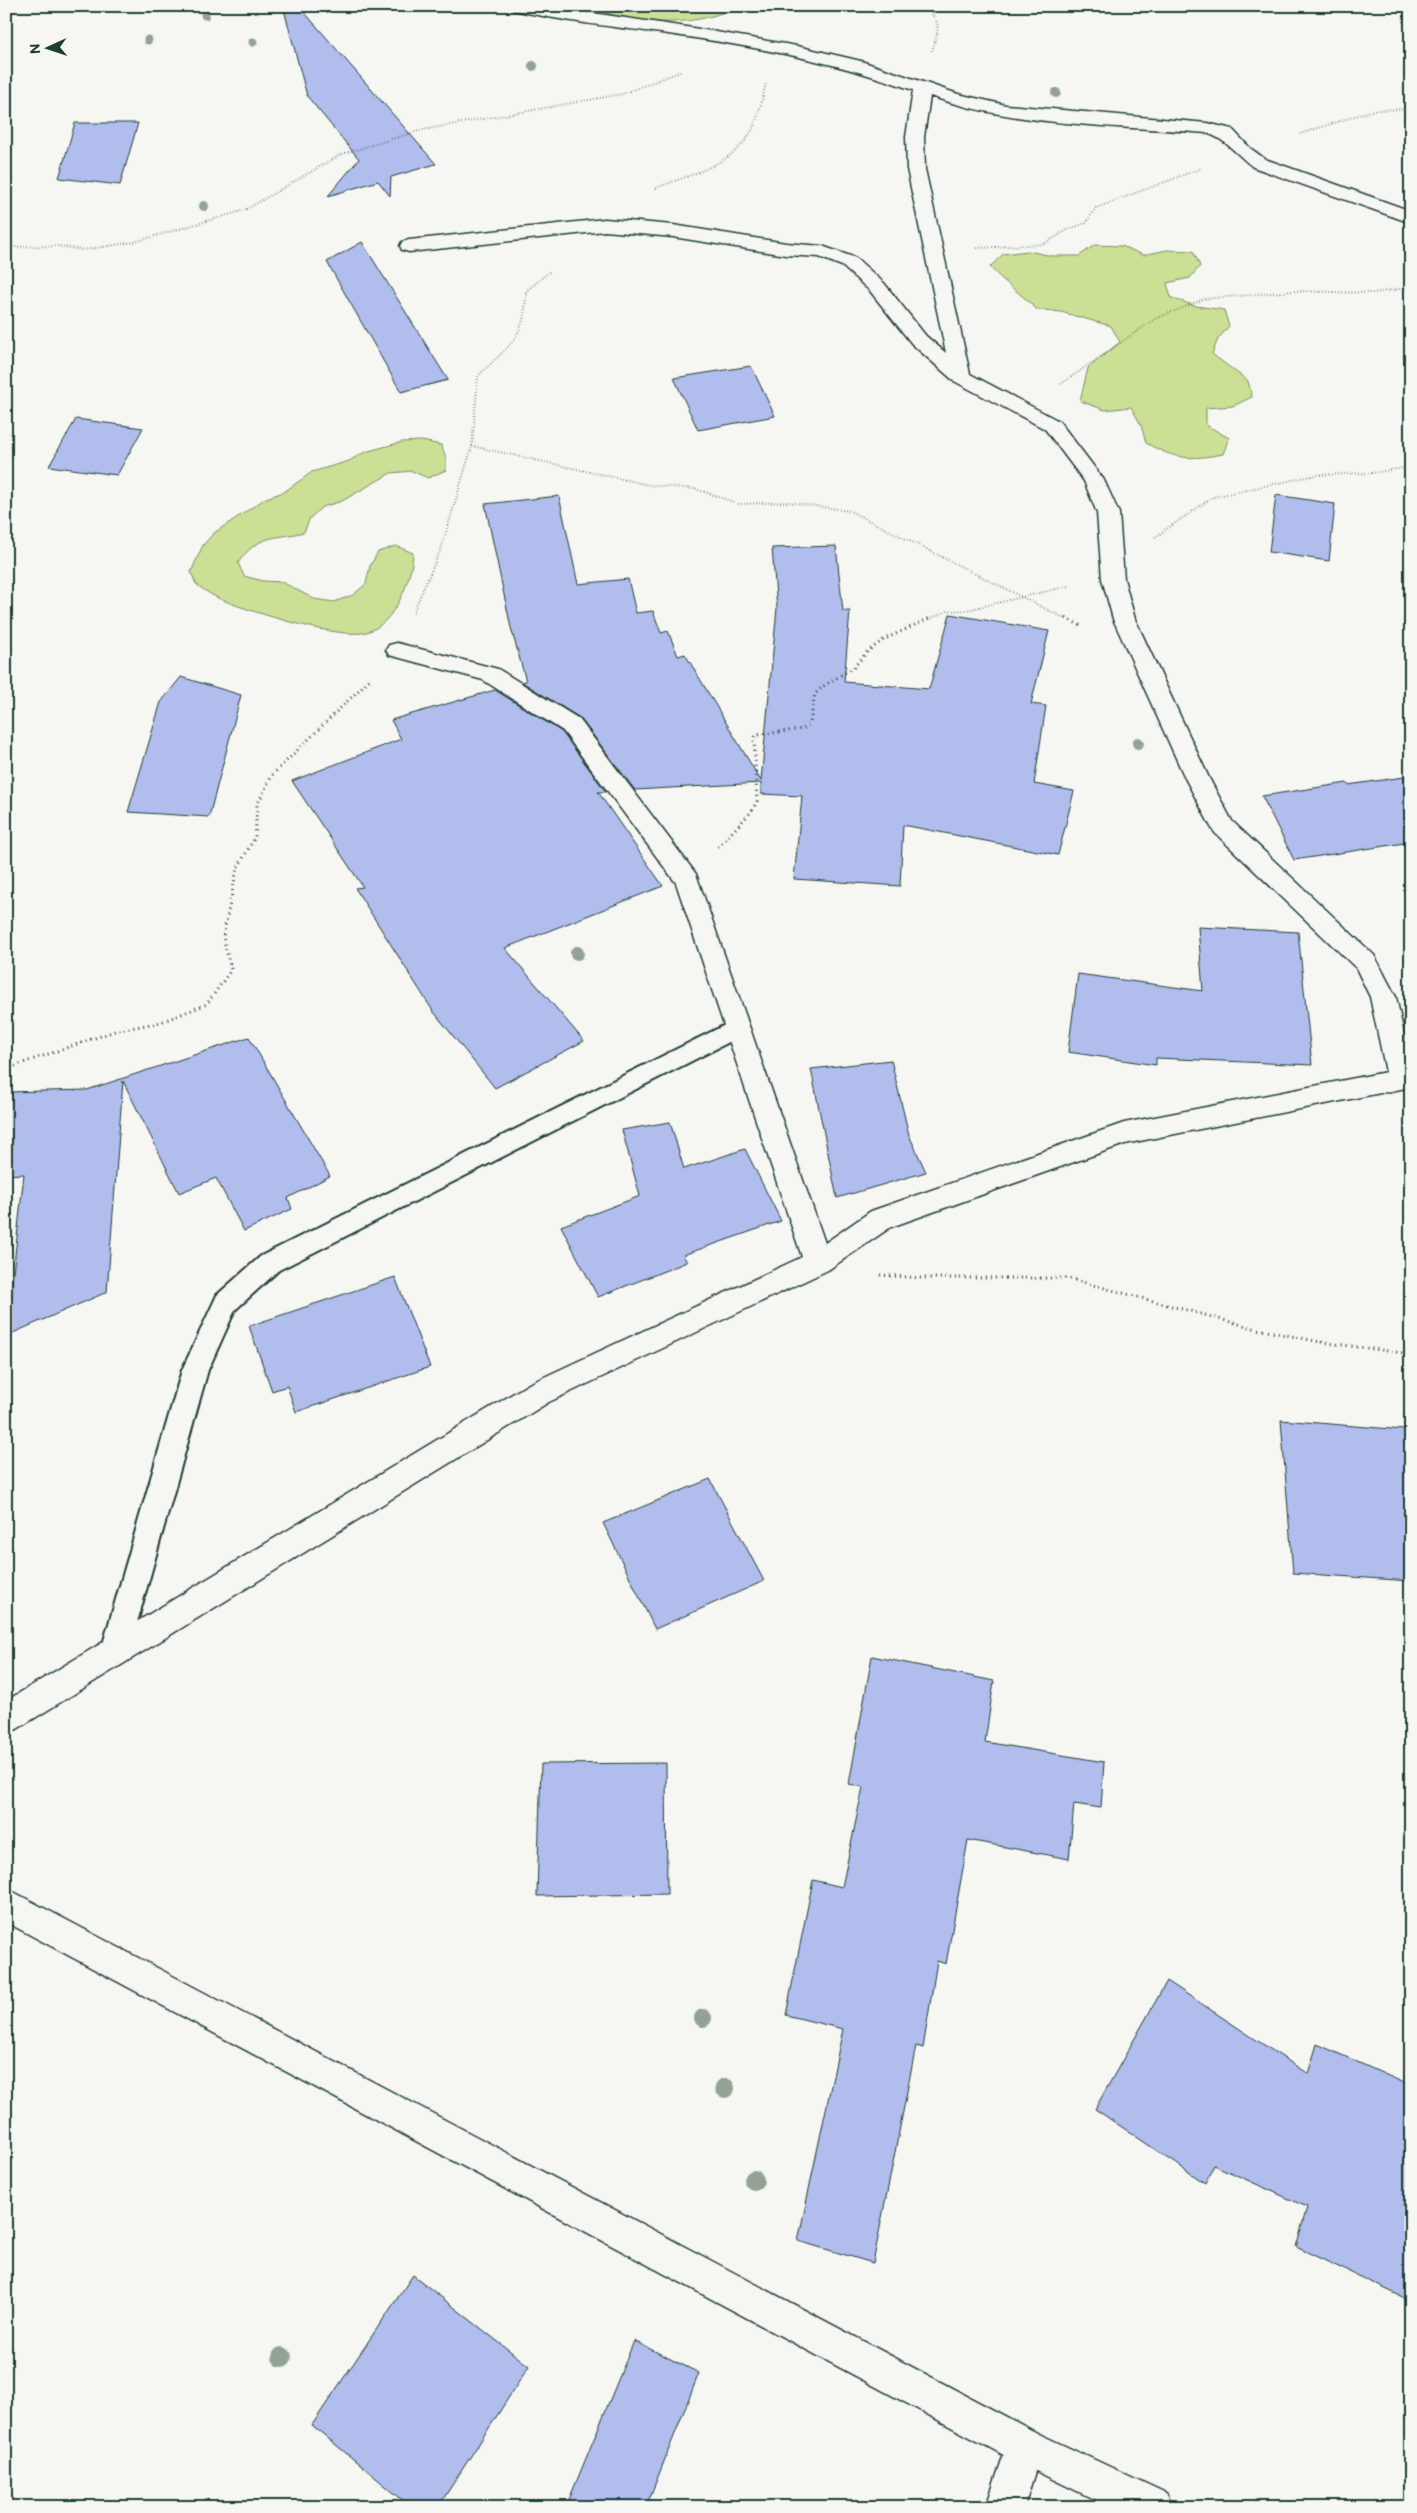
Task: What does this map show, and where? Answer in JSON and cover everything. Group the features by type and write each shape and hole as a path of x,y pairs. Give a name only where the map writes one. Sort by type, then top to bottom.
{"street":[{"path":"520,6 548,13 707,35 873,70 922,89 977,104 1029,113 1207,128 1226,133 1244,152 1259,163 1411,217"},
{"path":"922,89 915,137 916,169 961,377"},
{"path":"6,1718 539,1393 818,1262 881,1219 1124,1134 1406,1077 1383,996 1365,962 1223,827 1197,778 1124,619 1113,579 1108,513 1094,480 1052,425 961,377 919,340 877,287 850,262 822,252 786,249 673,230 605,225 409,246"},
{"path":"397,650 490,674 571,725 687,880 818,1262"},
{"path":"6,1904 1024,2446 1152,2507"},
{"path":"1005,2507 1024,2446"}],"lane":[{"path":"115,1652 195,1370 226,1303 270,1263 738,1028"}],"path":[{"path":"922,6 938,18 940,24 922,89"},
{"path":"6,248 58,246 83,250 134,242 245,210 342,154 422,130 622,94 672,76 681,72 707,35 752,65 766,82 749,134 734,152 711,166 682,176 629,201 605,225 572,236 568,256 526,291 526,314 518,336 478,376 472,446 441,549 397,650 375,675 272,775 258,805 255,837 237,869 223,937 232,970 207,1004 161,1022 115,1031 17,1065 6,1071"},
{"path":"935,258 988,246 1044,244 1067,230 1086,222 1096,208 1244,152 1374,110 1411,109"},
{"path":"1024,410 1155,319 1204,299 1293,291 1374,293 1411,287"},
{"path":"472,446 648,486 696,489 739,504 788,502 850,511 1020,597 1140,654"},
{"path":"687,880 752,810 757,801 754,740 756,735 804,729 810,723 815,694 822,687 854,667 868,651 885,639 947,612 967,610 1045,590 1113,579 1157,535 1213,498 1316,475 1372,474 1411,467"},
{"path":"818,1262 859,1274 922,1278 1067,1278 1257,1329 1320,1342 1411,1354"}],"green space":[{"path":"593,6 724,6 722,13 707,17 675,22 658,22 626,18 595,9"},
{"path":"1095,245 1122,246 1143,255 1167,250 1193,251 1200,266 1190,278 1167,283 1171,298 1196,306 1224,310 1229,326 1218,339 1212,354 1248,381 1252,397 1233,406 1206,408 1206,425 1229,438 1223,454 1192,458 1166,453 1146,443 1141,425 1131,407 1105,410 1080,401 1088,368 1120,342 1111,326 1061,312 1036,309 990,267 1003,254 1028,251 1052,256 1079,256"},
{"path":"422,441 441,445 446,457 446,470 428,478 412,471 391,473 342,501 322,507 310,518 304,532 275,537 260,542 246,553 238,563 244,576 263,581 282,582 314,599 334,602 353,595 366,584 370,566 378,552 396,546 413,553 409,575 400,599 386,620 377,627 367,632 355,633 318,629 296,624 255,612 221,599 196,584 191,572 203,545 214,533 266,498 284,492 312,472 349,461 365,452 402,442"}],"building":[{"path":"283,6 299,6 436,164 391,177 390,196 378,181 328,196 359,159 307,96"},
{"path":"75,123 138,123 120,185 59,178"},
{"path":"362,242 448,380 401,392 327,262"},
{"path":"751,366 775,416 698,430 674,378"},
{"path":"76,419 143,428 117,475 49,466"},
{"path":"1276,495 1335,504 1329,561 1269,552"},
{"path":"559,496 578,584 628,579 636,613 653,611 661,633 668,631 678,656 685,654 761,781 777,608 772,548 836,546 843,611 850,611 844,682 929,689 950,614 1049,631 1031,704 1046,706 1034,784 1074,791 1058,855 903,825 900,886 794,879 802,796 761,794 761,783 635,790 580,718 522,682 526,681 511,628 485,504"},
{"path":"181,677 241,695 209,817 128,812 161,702"},
{"path":"495,690 562,732 606,792 598,792 663,886 505,948 584,1041 495,1088 433,1011 355,888 363,887 292,781 401,739 391,720"},
{"path":"1411,776 1411,842 1294,860 1262,796 1347,783 1348,785"},
{"path":"1198,927 1298,932 1312,1065 1156,1058 1156,1065 1068,1052 1078,974 1203,991"},
{"path":"249,1037 330,1176 288,1198 292,1209 244,1231 216,1178 179,1193 123,1081 107,1292 6,1336 24,1174 6,1175 6,1092 87,1090"},
{"path":"891,1060 909,1135 926,1172 837,1198 811,1069"},
{"path":"670,1122 684,1169 745,1149 781,1221 683,1255 687,1262 598,1297 561,1226 640,1196 622,1130"},
{"path":"395,1277 430,1367 296,1412 287,1386 272,1391 249,1326"},
{"path":"1281,1420 1404,1430 1411,1492 1411,1581 1293,1573"},
{"path":"710,1479 764,1581 655,1629 603,1523"},
{"path":"872,1656 994,1681 985,1742 1104,1762 1101,1808 1074,1804 1069,1859 968,1840 946,1964 937,1961 923,2048 916,2046 873,2263 798,2241 843,2029 786,2015 813,1880 842,1887 863,1787 849,1784"},
{"path":"666,1763 667,1894 537,1896 541,1764"},
{"path":"1167,1981 1308,2074 1317,2044 1411,2086 1411,2301 1296,2247 1307,2207 1214,2165 1205,2183 1095,2109"},
{"path":"413,2275 529,2366 438,2507 411,2507 312,2425"},
{"path":"634,2341 699,2373 646,2507 566,2507"}]}
